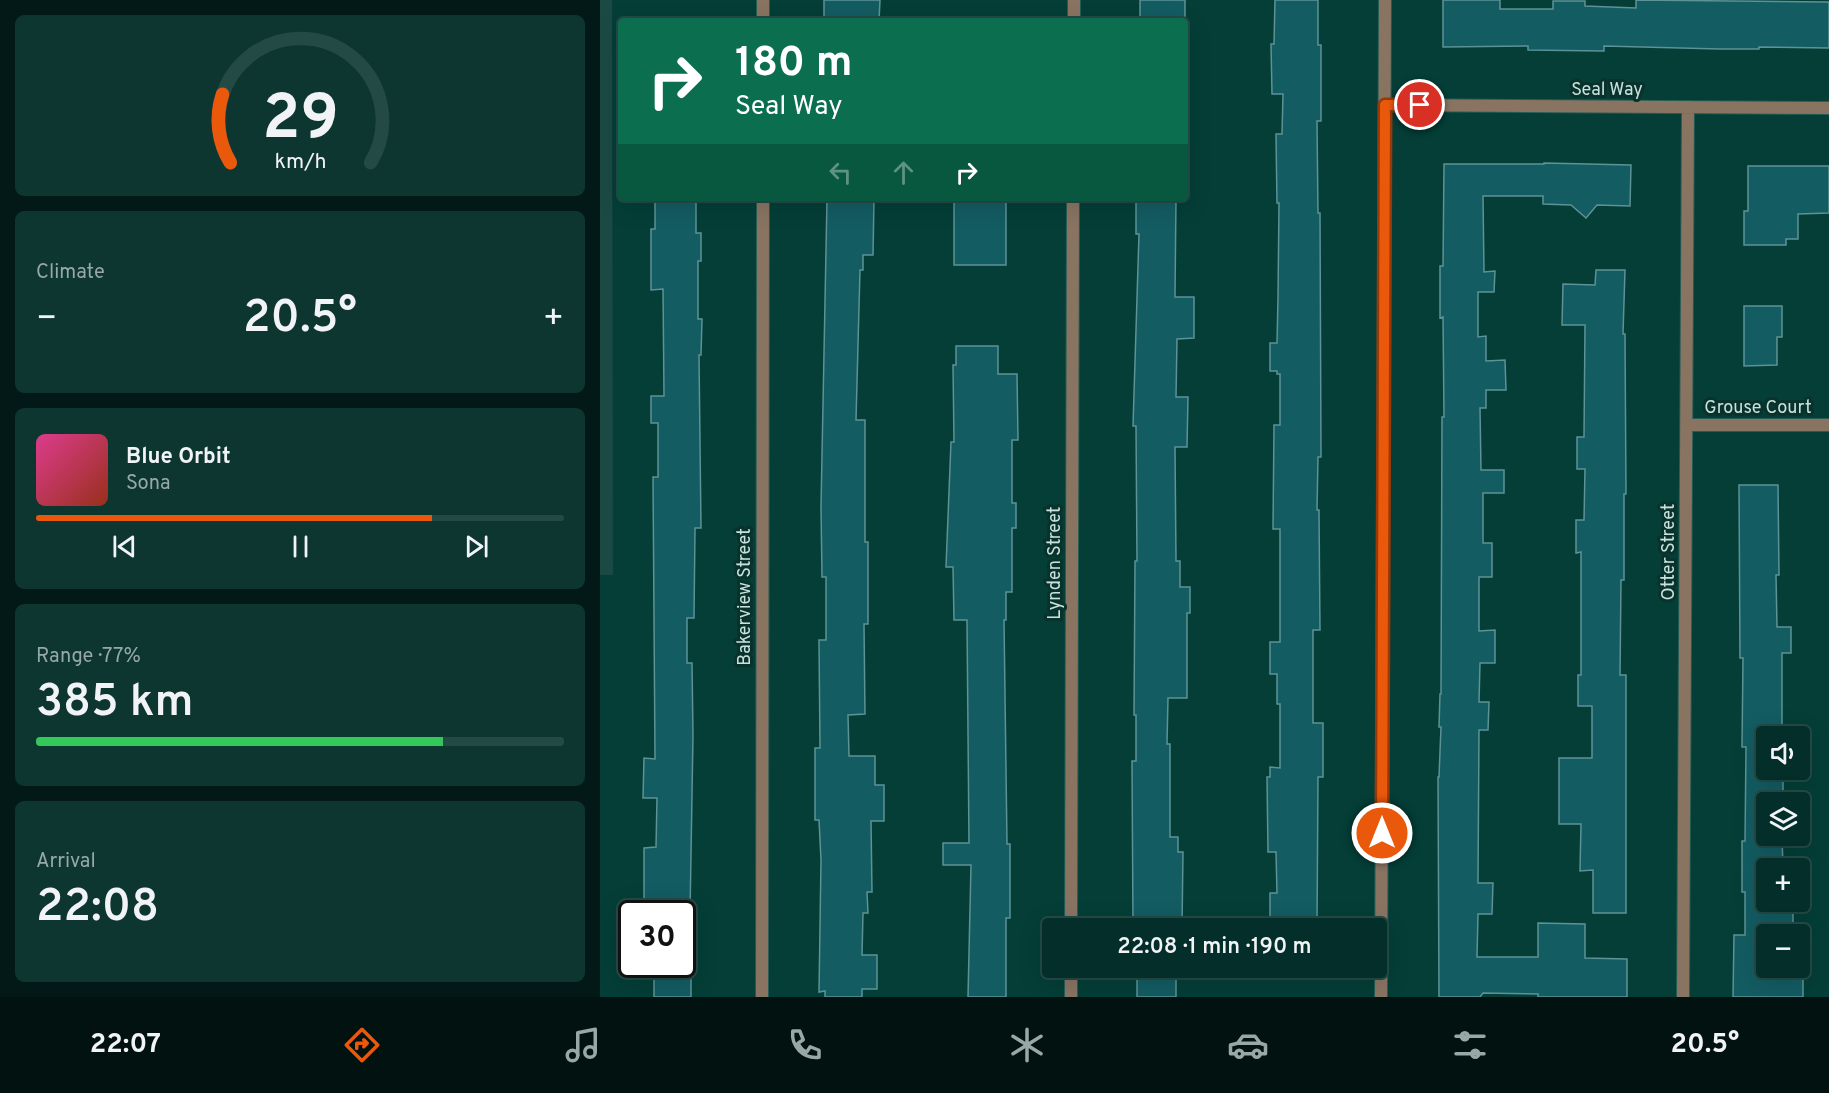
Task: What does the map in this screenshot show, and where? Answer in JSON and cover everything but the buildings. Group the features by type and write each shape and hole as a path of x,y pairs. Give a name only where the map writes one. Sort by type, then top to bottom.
{"street":[{"path":"763,0 763,18"},
{"path":"1074,0 1074,18"},
{"path":"1381,997 1385,0"},
{"name":"Seal Way","path":"1385,105 1829,108"},
{"name":"Otter Street","path":"1683,997 1688,107"},
{"name":"Bakerview Street","path":"762,997 763,201"},
{"name":"Lynden Street","path":"1071,918 1073,201"},
{"name":"Grouse Court","path":"1687,425 1829,425"},
{"path":"1071,978 1071,997"}],"shaded area":[{"path":"600,0 612,0 613,575 600,575"}],"route":[{"path":"1382,833 1385,105 1420,105"}]}
